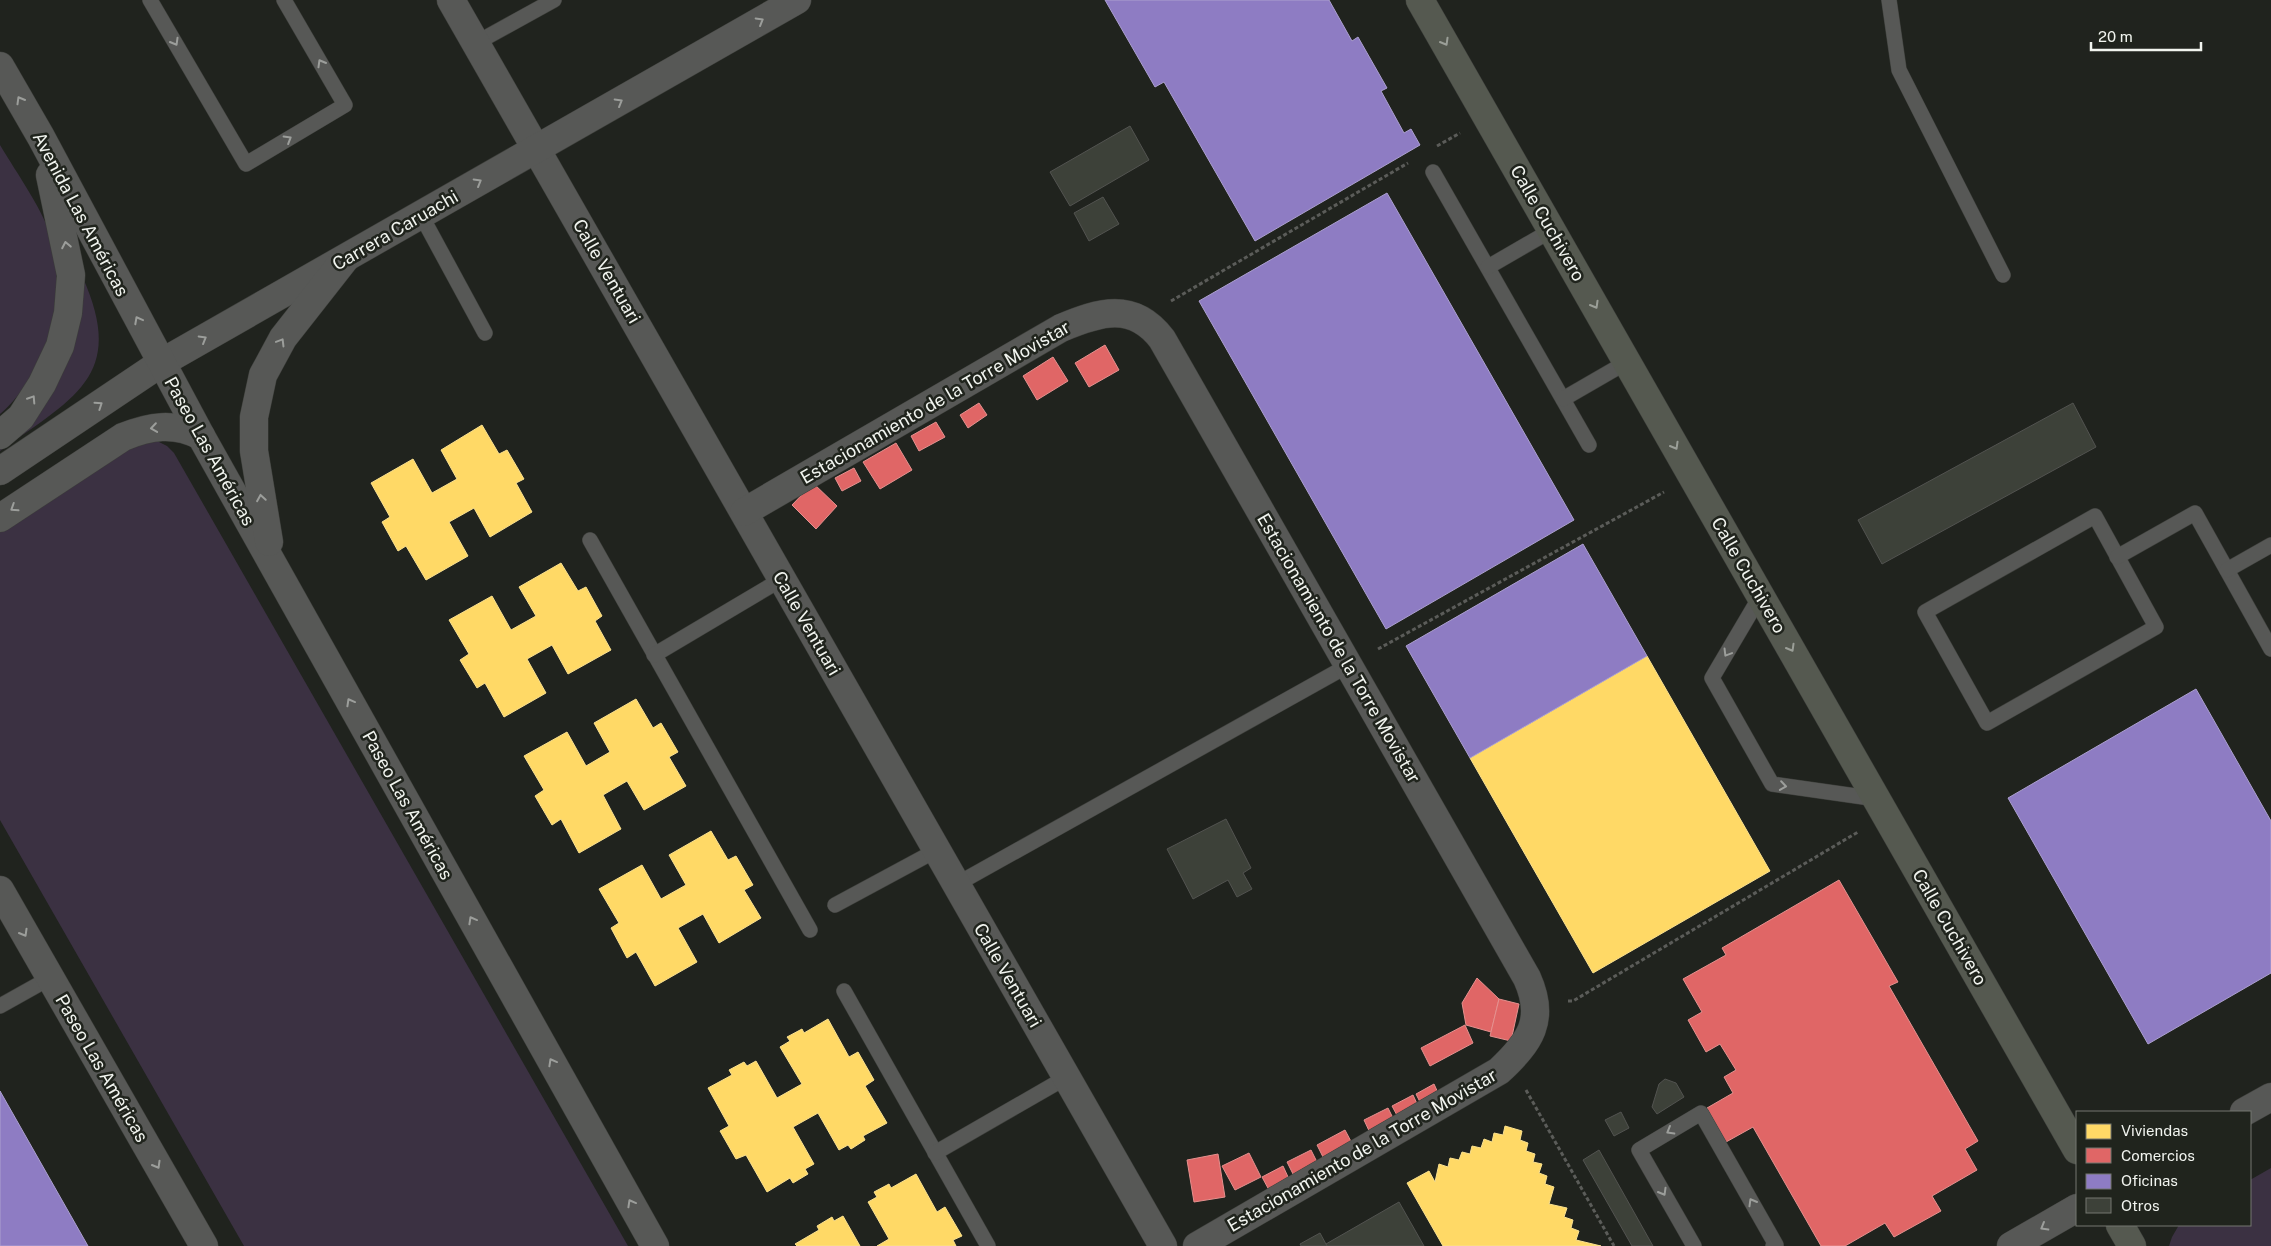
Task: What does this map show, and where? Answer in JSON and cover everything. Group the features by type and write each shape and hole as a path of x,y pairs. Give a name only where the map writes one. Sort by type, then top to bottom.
{"main road":[{"name":"Calle Cuchivero","path":"1420,0 2076,1148"},
{"path":"2121,1226 2132,1246"}],"street":[{"name":"Calle Ventuari","path":"452,0 1164,1246"},
{"name":"Carrera Caruachi","path":"0,471 161,363 797,0"},
{"name":"Avenida Las Américas","path":"0,66 41,137 161,363"},
{"path":"0,435 21,417 42,384 60,346 68,313 71,275 62,225 41,137"},
{"path":"272,563 254,451 254,417 263,375 283,338 344,258"},
{"name":"Estacionamiento de la Torre Movistar","path":"744,512 1061,328 1081,320 1113,313 1129,314 1153,327 1162,339 1526,978 1535,1004 1533,1029 1528,1040 1499,1071 1198,1246"},
{"name":"Paseo Las Américas","path":"161,363 655,1246"},
{"path":"0,518 130,434 160,427 176,427 184,428 201,436"},
{"name":"Paseo Las Américas","path":"0,890 204,1246"},
{"path":"2246,1111 2271,1097"},
{"path":"2012,1246 2076,1209"}],"lane":[{"path":"150,0 246,164 345,105 284,0"},
{"path":"476,43 554,0"},
{"path":"1889,0 1899,70 2003,275"},
{"path":"1433,172 1589,445"},
{"path":"421,215 485,333"},
{"path":"1488,267 1552,230"},
{"path":"1563,399 1627,362"},
{"path":"2117,557 2195,513 2271,649"},
{"path":"2095,516 2117,557 2156,627 1987,723 1925,612 2095,516"},
{"path":"590,540 810,930"},
{"path":"2227,570 2271,545"},
{"path":"654,655 782,579"},
{"path":"1761,596 1712,678 1772,784 1881,807"},
{"path":"957,884 1349,665"},
{"path":"835,905 937,850"},
{"path":"0,1006 50,978"},
{"path":"844,991 988,1246"},
{"path":"935,1153 1067,1077"},
{"path":"1694,1246 1639,1150 1701,1113 1776,1244 1773,1246"}],"path":[{"path":"1435,147 1487,117"},
{"path":"1141,320 1409,162"},
{"path":"1349,665 1693,477"},
{"path":"1535,1004 1572,1001 1881,807"},
{"path":"1510,1061 1614,1246"}],"shaded area":[{"path":"0,145 44,219 53,243 57,289 55,326 48,345 37,367 23,388 0,414"},
{"path":"78,267 93,303 99,332 97,357 88,377 73,396 53,413 0,451 0,445 15,435"},
{"path":"157,441 167,446 174,453 628,1246 244,1246 0,820 0,532 125,449 136,443"},
{"path":"2271,1168 2271,1246 2169,1246 2178,1226 2251,1226 2251,1179"}],"building: Viviendas":[{"path":"482,425 499,454 507,450 524,479 516,483 532,512 490,537 474,508 449,522 468,556 426,580 406,546 398,551 382,522 390,517 371,483 413,459 432,493 457,479 441,450"},
{"path":"561,563 578,591 586,587 602,616 595,621 611,650 568,674 552,645 527,659 546,693 504,717 485,683 477,688 460,660 469,654 449,620 492,596 511,630 536,616 519,587"},
{"path":"1647,656 1770,871 1593,973 1470,758"},
{"path":"636,699 653,728 661,723 678,752 669,757 686,786 644,810 627,781 603,795 621,829 579,853 561,819 552,825 535,796 544,790 524,756 567,732 586,766 610,752 594,723"},
{"path":"711,831 728,860 736,856 753,885 744,890 761,918 719,943 703,914 678,928 697,962 655,986 636,952 627,958 611,928 619,923 599,889 642,865 661,899 686,885 669,855"},
{"path":"828,1019 849,1057 858,1052 874,1080 865,1086 887,1123 863,1136 865,1140 851,1149 848,1145 839,1150 818,1113 793,1127 814,1164 805,1169 808,1174 793,1183 790,1178 767,1192 746,1155 736,1159 720,1131 729,1126 708,1088 732,1075 729,1070 744,1062 747,1066 756,1061 777,1098 802,1084 780,1047 790,1041 787,1037 802,1029 804,1033"},
{"path":"1505,1126 1522,1131 1520,1140 1528,1143 1526,1151 1535,1154 1533,1162 1542,1164 1539,1173 1547,1176 1545,1184 1554,1187 1549,1204 1567,1208 1564,1217 1573,1220 1571,1228 1579,1231 1576,1240 1601,1246 1443,1246 1407,1183 1429,1171 1435,1182 1439,1164 1448,1167 1450,1158 1459,1160 1462,1152 1470,1154 1472,1146 1481,1148 1484,1139 1492,1142 1494,1133 1503,1135"},
{"path":"916,1174 937,1212 945,1207 962,1236 953,1240 956,1246 877,1246 889,1239 868,1202 877,1197 874,1192 889,1184 891,1188"},
{"path":"843,1216 860,1246 797,1246 795,1244 819,1230 817,1226 832,1217 834,1221"}],"building: Comercios":[{"path":"1105,345 1119,370 1089,387 1075,363"},
{"path":"1053,357 1068,381 1037,400 1023,376"},
{"path":"979,403 987,415 968,428 960,415"},
{"path":"936,422 945,437 919,451 911,436"},
{"path":"896,443 912,470 880,489 863,462"},
{"path":"854,468 861,481 842,491 835,478"},
{"path":"813,483 837,506 816,529 792,505"},
{"path":"1839,880 1898,982 1889,986 1978,1141 1965,1149 1977,1170 1932,1196 1941,1211 1894,1237 1885,1223 1845,1246 1821,1246 1753,1127 1726,1142 1707,1108 1733,1093 1724,1077 1736,1070 1720,1044 1706,1052 1688,1020 1702,1012 1683,979 1726,955 1722,948"},
{"path":"1477,978 1499,999 1491,1032 1466,1025 1462,1003"},
{"path":"1499,999 1519,1004 1511,1041 1490,1036"},
{"path":"1465,1025 1473,1043 1430,1066 1421,1048"},
{"path":"1434,1084 1439,1095 1421,1104 1416,1094"},
{"path":"1413,1095 1419,1108 1399,1119 1392,1106"},
{"path":"1388,1108 1395,1122 1371,1135 1364,1120"},
{"path":"1345,1130 1355,1149 1326,1163 1317,1145"},
{"path":"1311,1150 1319,1166 1295,1178 1287,1162"},
{"path":"1249,1153 1261,1177 1235,1190 1222,1166"},
{"path":"1218,1154 1225,1197 1194,1202 1187,1160"},
{"path":"1283,1166 1289,1179 1269,1190 1262,1177"}],"building: Oficinas":[{"path":"1105,0 1329,0 1352,41 1358,37 1387,88 1381,91 1404,133 1411,129 1420,145 1255,241 1164,82 1155,87"},
{"path":"1387,193 1574,520 1386,629 1199,301"},
{"path":"1583,544 1647,656 1470,758 1406,646"},
{"path":"2196,689 2271,821 2271,973 2148,1044 2008,798"},
{"path":"0,1091 88,1246 0,1246"}],"building: Otros":[{"path":"1130,126 1149,160 1070,206 1050,172"},
{"path":"1103,197 1119,224 1089,241 1074,213"},
{"path":"2073,403 2096,447 1882,564 1858,520"},
{"path":"1226,819 1251,868 1243,873 1252,889 1237,897 1228,880 1193,899 1167,849"},
{"path":"1665,1079 1676,1083 1684,1097 1657,1114 1652,1107 1659,1084"},
{"path":"1621,1112 1629,1128 1614,1136 1605,1120"},
{"path":"1599,1150 1653,1246 1632,1246 1583,1160"},
{"path":"1399,1202 1424,1246 1327,1246 1326,1244"},
{"path":"1320,1233 1327,1246 1301,1246 1300,1244"}]}
